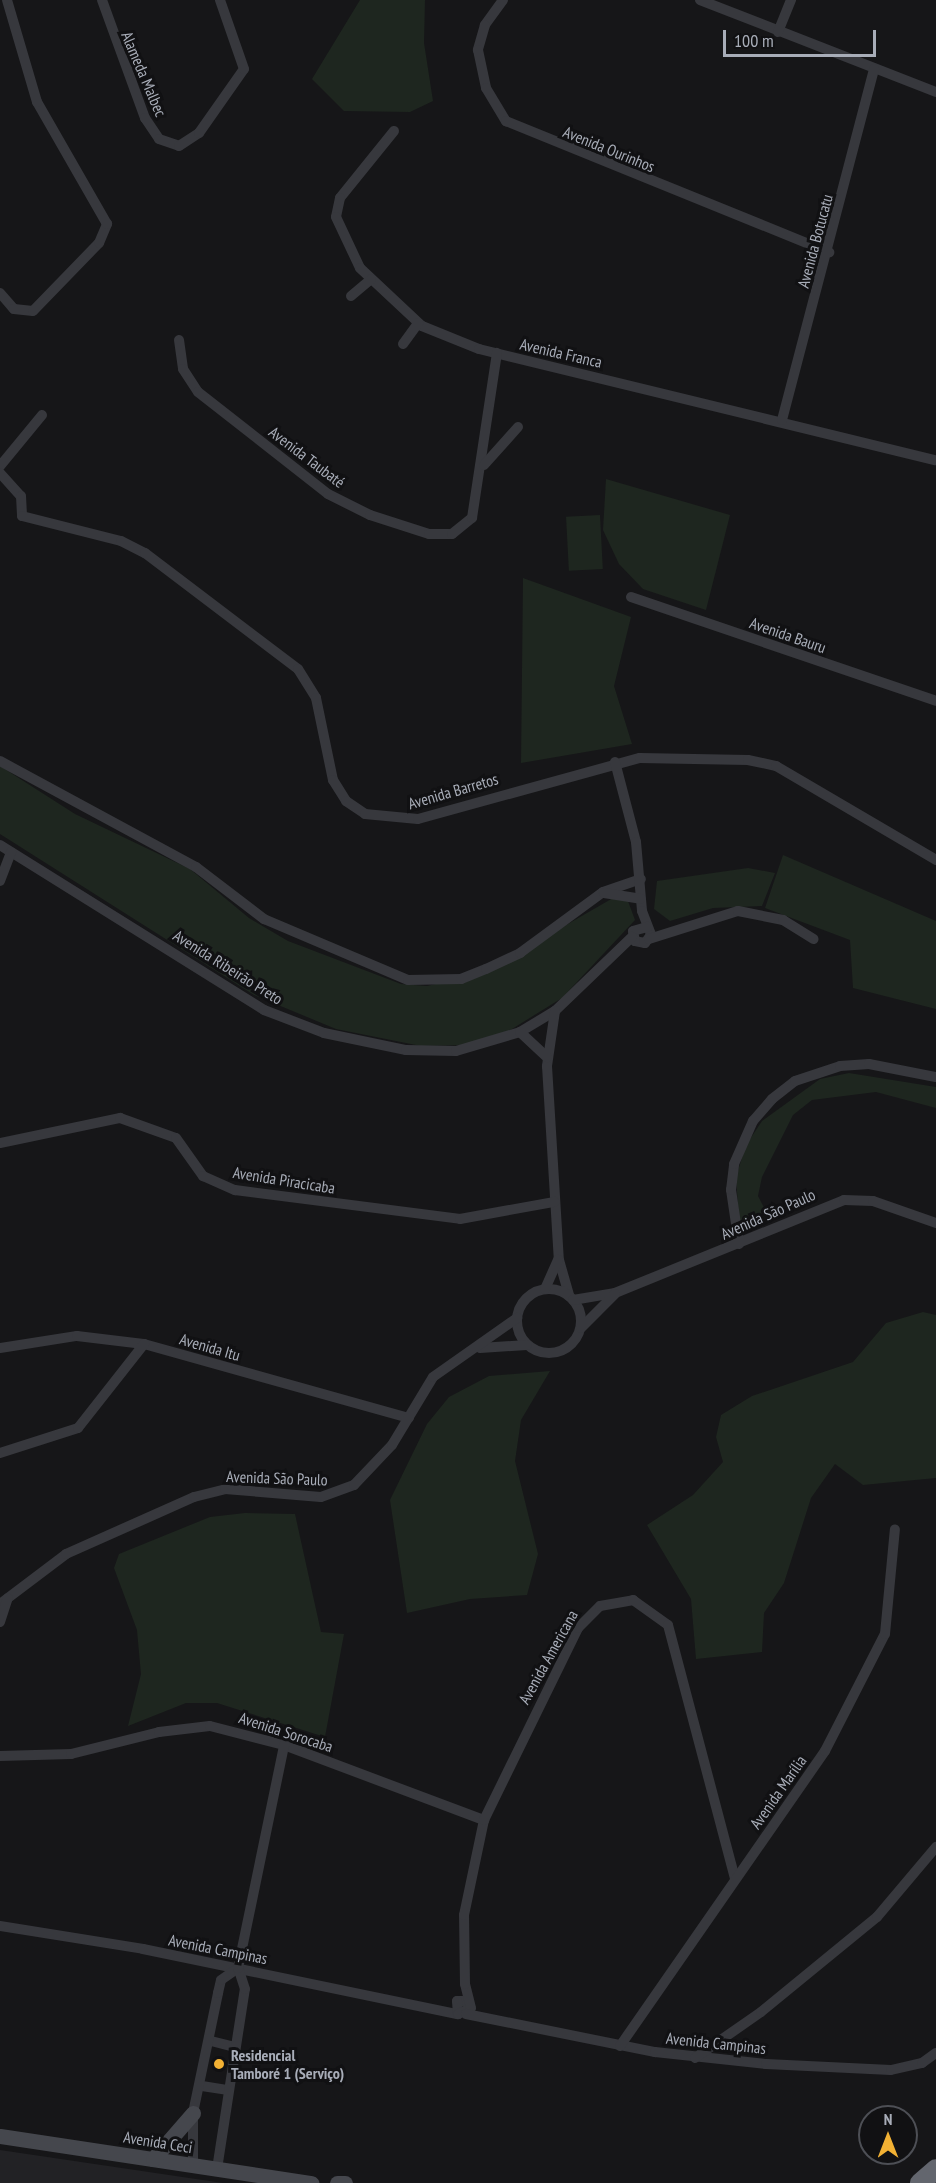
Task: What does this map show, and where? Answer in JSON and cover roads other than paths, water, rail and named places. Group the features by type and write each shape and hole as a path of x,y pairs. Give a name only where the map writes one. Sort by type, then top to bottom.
{"highway":[{"path":"920,2183 936,2169"}],"main road":[{"path":"153,2159 193,2113"},
{"name":"Avenida Ceci","path":"0,2136 310,2183"},
{"path":"337,2183 345,2183"}],"street":[{"path":"0,293 14,309 33,311 99,243 106,224 37,102 7,0"},
{"name":"Alameda Malbec","path":"102,0 145,118 159,139 179,146 200,132 244,69 220,0"},
{"name":"Avenida Ourinhos","path":"503,0 485,25 478,50 486,88 506,121 829,252"},
{"path":"700,0 936,92"},
{"path":"778,32 790,0"},
{"name":"Avenida Botucatu","path":"782,420 829,252 874,69"},
{"name":"Avenida Franca","path":"394,131 337,205 344,243 371,279 418,323 497,353 782,420 936,460"},
{"path":"351,296 371,279"},
{"path":"404,344 418,323"},
{"name":"Avenida Taubaté","path":"179,340 183,369 198,392 328,494 370,515 410,530 452,534 472,518 483,466 497,353"},
{"path":"0,466 42,415"},
{"path":"483,466 518,427"},
{"name":"Avenida Barretos","path":"0,473 21,496 22,516 121,541 145,553 298,669 316,698 333,780 346,801 365,814 393,821 418,819 615,762 678,757 776,766 936,860"},
{"name":"Avenida Bauru","path":"631,597 936,700"},
{"path":"0,761 196,867 264,919 408,980 461,979 486,969 520,953 603,892 641,879"},
{"path":"615,762 641,879 642,934"},
{"name":"Avenida Ribeirão Preto","path":"0,846 287,1021 370,1044 430,1052 487,1045 520,1032 555,1011 611,956 642,934 738,911 783,920 814,939"},
{"path":"0,880 11,852"},
{"path":"603,892 641,899"},
{"path":"547,1066 555,1011"},
{"path":"520,1032 548,1053 554,1202 559,1260 581,1328 564,1350 545,1353 527,1345 517,1318 526,1299 545,1290 559,1260"},
{"path":"739,1244 730,1191 734,1164 753,1121 772,1099 795,1081 840,1066 869,1064 936,1077"},
{"name":"Avenida Piracicaba","path":"0,1143 120,1118 176,1138 203,1176 235,1190 460,1219 554,1202"},
{"name":"Avenida São Paulo","path":"571,1298 615,1293 844,1200 873,1201 936,1223"},
{"path":"545,1290 571,1298"},
{"name":"Avenida São Paulo","path":"581,1328 615,1293"},
{"name":"Avenida São Paulo","path":"4,1601 66,1554 194,1497 225,1489 334,1494 371,1470 409,1418 434,1377 480,1348 517,1318"},
{"name":"Avenida Itu","path":"0,1348 77,1336 144,1344 409,1418"},
{"path":"0,1453 78,1428 144,1344"},
{"name":"Avenida São Paulo","path":"480,1348 527,1345"},
{"name":"Avenida Marília","path":"620,2046 825,1751 885,1634 895,1529"},
{"name":"Avenida Americana","path":"463,2007 468,1883 484,1820 578,1628 600,1606 633,1600 658,1614 674,1638 735,1878"},
{"path":"0,1622 4,1601"},
{"name":"Avenida Sorocaba","path":"0,1756 71,1754 187,1727 238,1730 285,1745 484,1820"},
{"path":"217,2169 227,2090 245,1989 238,1968 285,1745"},
{"path":"695,2058 761,2012 877,1917 936,1847"},
{"name":"Avenida Campinas","path":"0,1926 238,1968 429,2006 463,2007 492,2018 620,2046 695,2058 891,2070 922,2063 936,2053"},
{"path":"193,2165 193,2113 202,2086 221,1980 238,1968"},
{"path":"211,2041 235,2047"},
{"path":"202,2086 227,2090"}],"place":[{"name":"Residencial Tamboré 1 (Serviço)","path":"219,2064"}]}
